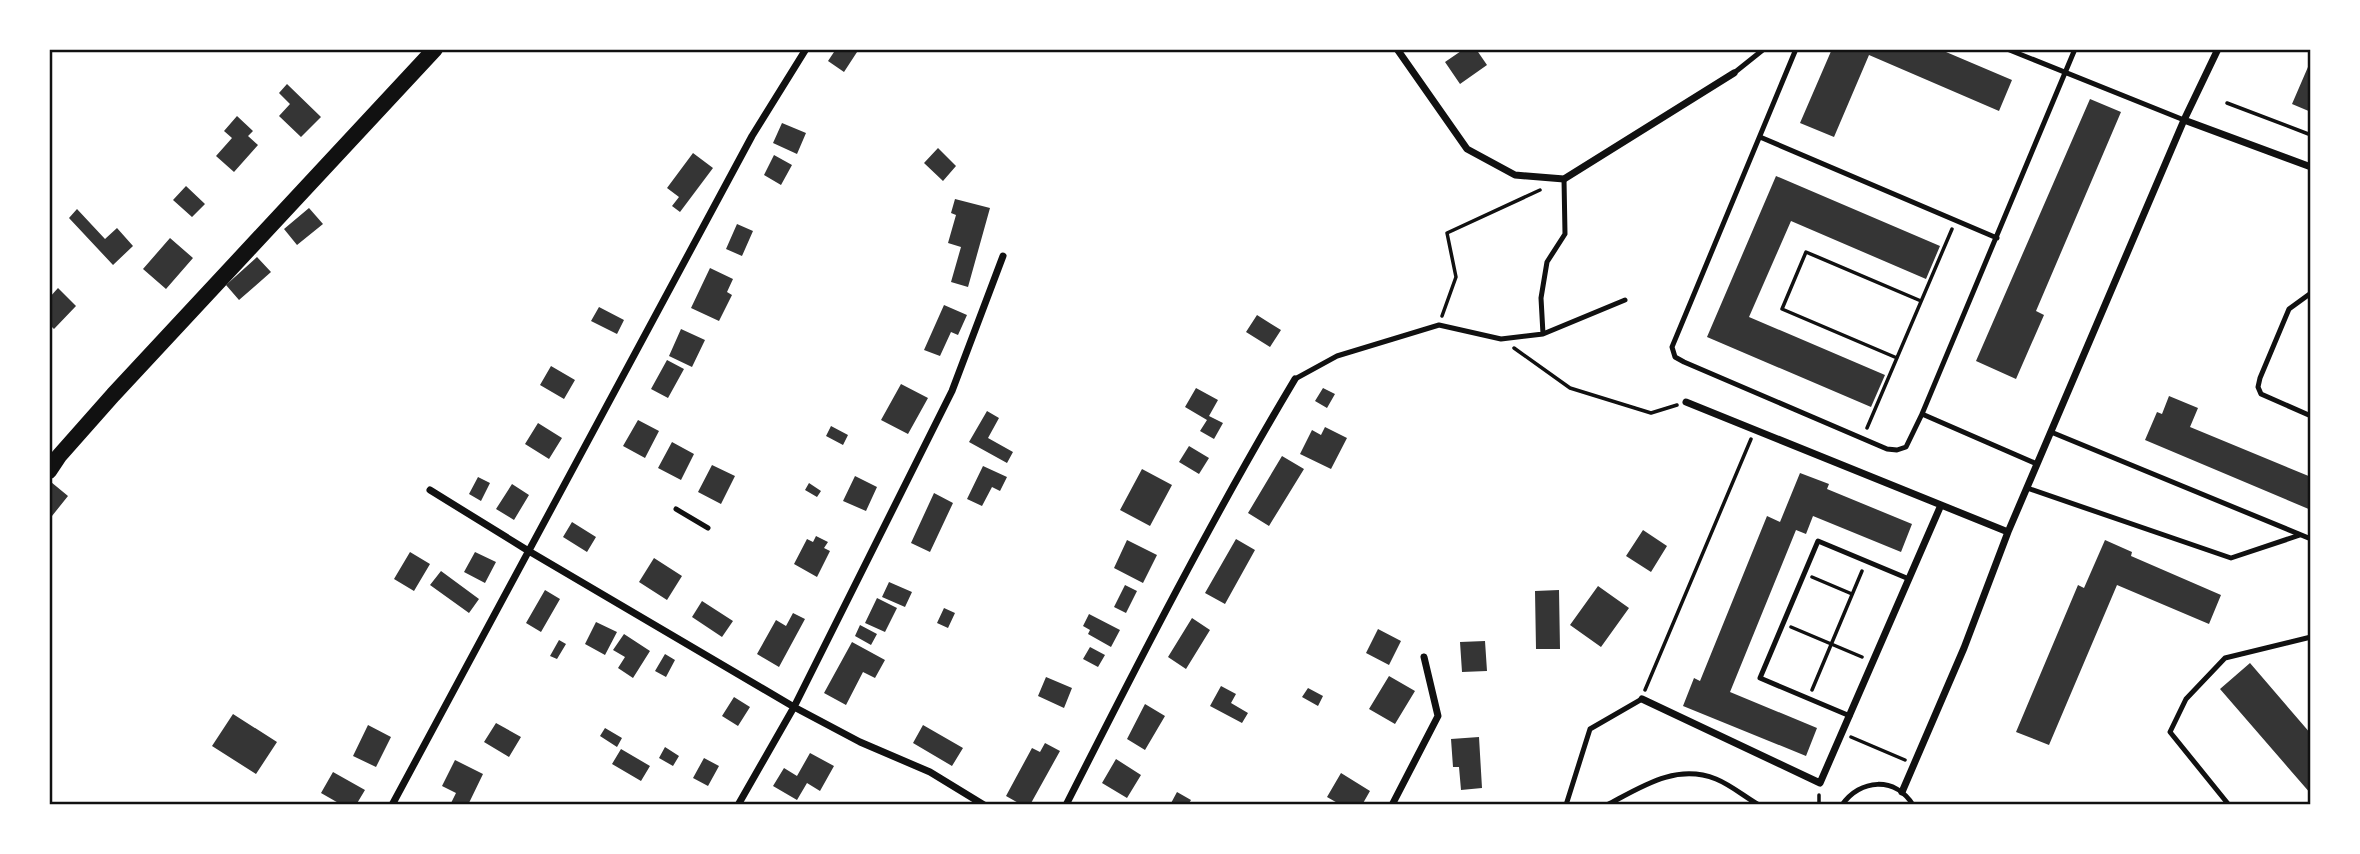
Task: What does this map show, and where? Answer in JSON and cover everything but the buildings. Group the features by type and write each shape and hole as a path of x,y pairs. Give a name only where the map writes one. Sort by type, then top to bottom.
{"main road":[{"path":"49,471 113,395 435,49"}],"street":[{"path":"392,805 752,136 806,49"},
{"path":"1397,49 1467,149 1516,175 1564,179 1734,73"},
{"path":"1902,792 1964,648 2008,532 2184,120 2218,49"},
{"path":"2184,120 2311,167"},
{"path":"738,805 794,707 952,391 1003,256"},
{"path":"1066,805 1140,657 1221,506 1295,379"},
{"path":"1686,402 2008,532"},
{"path":"430,490 794,707 860,742 930,772 984,805"},
{"path":"1642,699 1820,783 1941,505"},
{"path":"1392,805 1438,716 1424,657"}],"lane":[{"path":"1734,73 1764,49"},
{"path":"1796,49 1672,348 1675,357 1684,362 1887,449 1897,450 1906,447 1922,414 2075,49"},
{"path":"2007,49 2184,120"},
{"path":"1760,137 1997,238"},
{"path":"1543,334 1541,298 1547,262 1565,234 1564,179"},
{"path":"2311,293 2289,309 2258,387 2261,394 2311,416"},
{"path":"1295,379 1337,356 1439,325 1501,339 1543,334 1625,300"},
{"path":"1922,414 2037,464"},
{"path":"2051,432 2311,539"},
{"path":"2027,488 2231,558 2300,535"},
{"path":"676,509 708,528"},
{"path":"1850,716 1760,678 1818,541 1909,579"},
{"path":"2229,805 2170,732 2186,699 2225,658 2311,637"},
{"path":"1566,805 1590,729 1642,699"},
{"path":"1607,805 1654,780 1683,773 1716,779 1759,805"},
{"path":"1842,805 1851,793 1878,783 1902,792 1913,805"}],"path":[{"path":"2227,103 2311,135"},
{"path":"1439,325 1456,277 1447,233 1564,179"},
{"path":"1863,438 1956,220"},
{"path":"1897,358 1782,309 1806,252 1922,301"},
{"path":"1501,339 1570,388 1651,413 1686,402"},
{"path":"1642,699 1755,430"},
{"path":"1809,699 1866,561"},
{"path":"1804,574 1852,594"},
{"path":"1783,624 1874,662"},
{"path":"1842,734 1913,764"}]}
